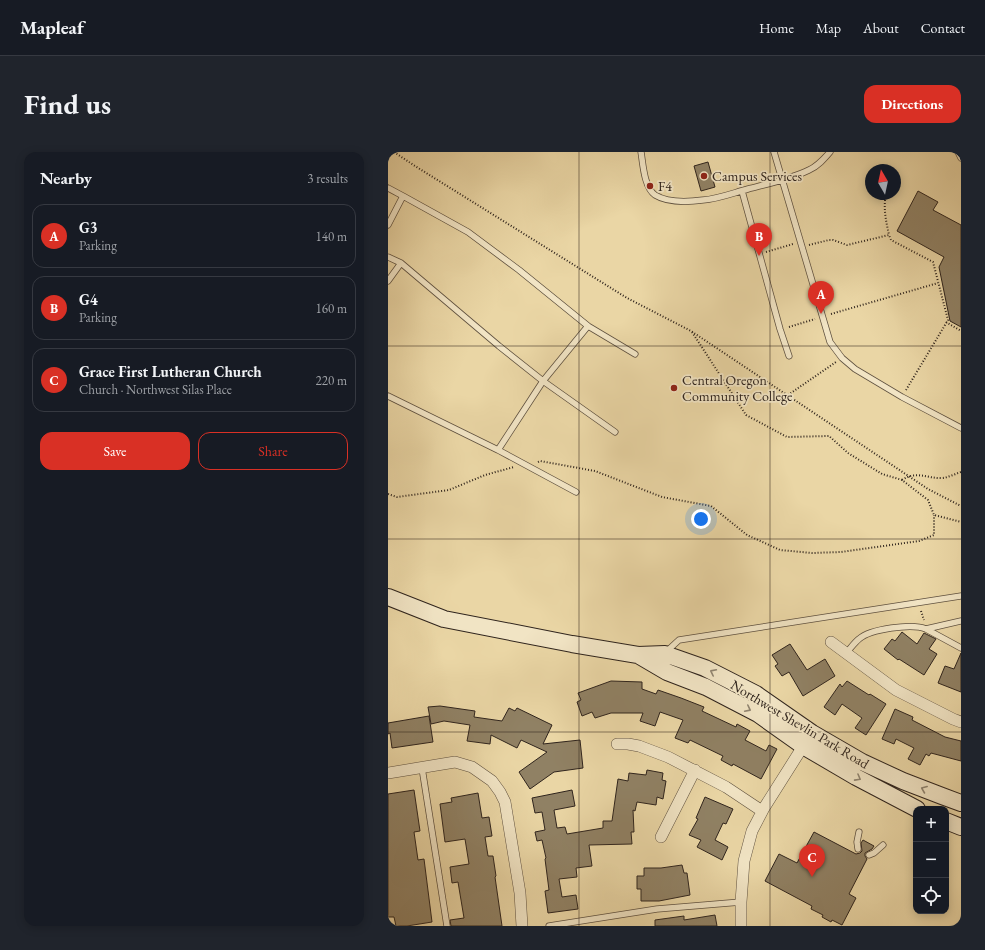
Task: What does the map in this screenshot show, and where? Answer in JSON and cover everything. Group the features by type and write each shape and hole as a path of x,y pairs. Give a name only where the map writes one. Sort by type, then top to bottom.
{"main road":[{"name":"Northwest Shevlin Park Road","path":"388,597 444,618 572,644 638,655 665,654 705,668 756,694 812,733 862,762 909,783 961,803"},
{"name":"Northwest Shevlin Park Road","path":"638,655 667,672 706,687 758,714 803,746 856,777 913,807"},
{"path":"949,822 961,827"}],"street":[{"path":"831,642 896,690 961,722"},
{"path":"741,926 744,861 752,831 762,811 812,733"},
{"path":"617,744 639,746 668,757 726,787 762,811"},
{"path":"388,773 455,762 472,767 492,782 500,792 505,802 520,892 522,926"},
{"path":"661,837 695,770"}],"lane":[{"path":"641,152 648,187 654,194 665,199 679,201 704,200 782,180 808,171 830,152"},
{"path":"774,152 830,342 842,358 855,369 902,397 961,428"},
{"path":"958,152 961,158"},
{"path":"388,188 468,232 519,270 588,326 635,354"},
{"path":"742,191 780,329 789,356"},
{"path":"388,225 403,196"},
{"path":"388,257 401,263 499,346 543,381 615,432"},
{"path":"388,280 401,263"},
{"path":"498,450 543,381 588,326"},
{"path":"388,396 498,450 576,492"},
{"path":"665,654 679,640 961,596"},
{"path":"926,629 961,621"},
{"path":"846,653 859,639 873,632 912,626 926,629 961,648"},
{"path":"422,768 447,926"},
{"path":"858,849 857,842 859,832"},
{"path":"869,855 874,853 883,845"},
{"path":"548,926 657,909 741,902"}],"path":[{"path":"394,152 414,166 627,298 691,331 928,489 961,506"},
{"path":"884,200 884,211 891,240 933,262 948,320 902,397"},
{"path":"759,254 793,244 809,245 833,240 847,245 890,235"},
{"path":"780,329 938,282"},
{"path":"946,322 961,331"},
{"path":"388,494 397,497 449,490 485,474 540,461 595,471 662,497 711,506 746,535 780,550 812,553 841,552 919,541 934,535 934,515 928,500 902,480 882,474 848,453 829,436 787,437 746,415 691,331"},
{"path":"788,395 842,358"},
{"path":"902,480 908,476 917,475 943,478 961,472"},
{"path":"934,515 961,522"},
{"path":"918,603 926,629"}],"building":[{"name":"Campus Services","path":"708,162 715,187 701,191 694,166"},
{"path":"918,191 938,202 933,210 961,225 961,327 950,321 939,267 944,257 897,231"},
{"path":"902,632 917,644 924,633 936,639 929,649 937,654 924,675 899,659 898,660 884,649 892,639 895,641"},
{"path":"790,644 807,670 825,659 835,676 803,696 789,672 782,676 775,666 778,664 772,655"},
{"path":"961,653 961,692 938,683 945,666 954,669"},
{"path":"611,681 642,682 642,689 656,694 658,690 704,707 702,711 736,727 737,724 750,731 745,740 766,751 769,745 777,749 761,779 733,764 732,766 721,760 723,756 690,740 688,743 675,738 683,720 660,712 655,726 640,721 643,713 611,713 595,718 592,712 582,716 577,702 581,700 578,693"},
{"path":"847,681 886,704 866,735 855,728 862,718 842,704 835,715 824,707 840,684 842,687"},
{"path":"440,706 475,711 474,717 502,721 509,708 515,711 517,708 552,725 543,744 580,740 583,768 554,772 530,789 519,772 547,752 521,740 517,748 491,735 490,744 467,741 470,725 444,721 431,724 428,707"},
{"path":"895,709 913,717 912,720 945,737 961,741 961,761 931,753 929,756 926,754 920,765 908,759 914,748 896,739 894,744 882,739"},
{"path":"429,716 433,742 392,748 390,733 388,734 388,723"},
{"path":"647,770 663,773 662,780 666,781 663,799 657,797 656,805 637,802 635,811 633,810 634,832 631,832 632,844 589,845 592,866 576,868 577,877 559,879 562,897 576,895 578,909 548,913 545,891 549,890 546,858 542,840 537,841 535,832 545,830 542,812 535,813 532,798 572,790 575,806 554,810 557,828 565,827 567,834 603,828 603,821 612,821 618,779 628,781 629,773 646,775"},
{"path":"414,790 420,831 414,832 418,860 424,859 432,922 407,926 396,926 394,917 388,917 388,794"},
{"path":"478,793 482,818 489,817 492,836 485,837 488,856 493,856 502,926 451,926 450,920 464,918 458,882 452,883 450,867 469,864 465,839 445,842 440,804 452,802 451,798"},
{"path":"705,797 733,809 726,824 723,823 715,840 728,847 722,860 697,847 701,840 689,835 698,819 696,818"},
{"path":"814,832 856,854 862,851 861,843 863,840 874,846 865,853 867,859 849,894 856,898 842,925 832,920 831,922 822,917 823,915 811,909 812,906 765,881 779,854 797,863"},
{"path":"682,865 684,873 687,873 690,895 659,901 641,901 641,889 637,889 637,876 644,876 644,868 661,868"},
{"path":"715,915 717,926 655,926 655,920 684,916 684,920"}],"place":[{"name":"Campus Services","path":"704,176"},
{"name":"F4","path":"650,186"},
{"name":"G4","path":"759,256"},
{"name":"G3","path":"821,314"},
{"name":"Central Oregon Community College","path":"674,388"},
{"name":"Grace First Lutheran Church","path":"812,877"}]}
